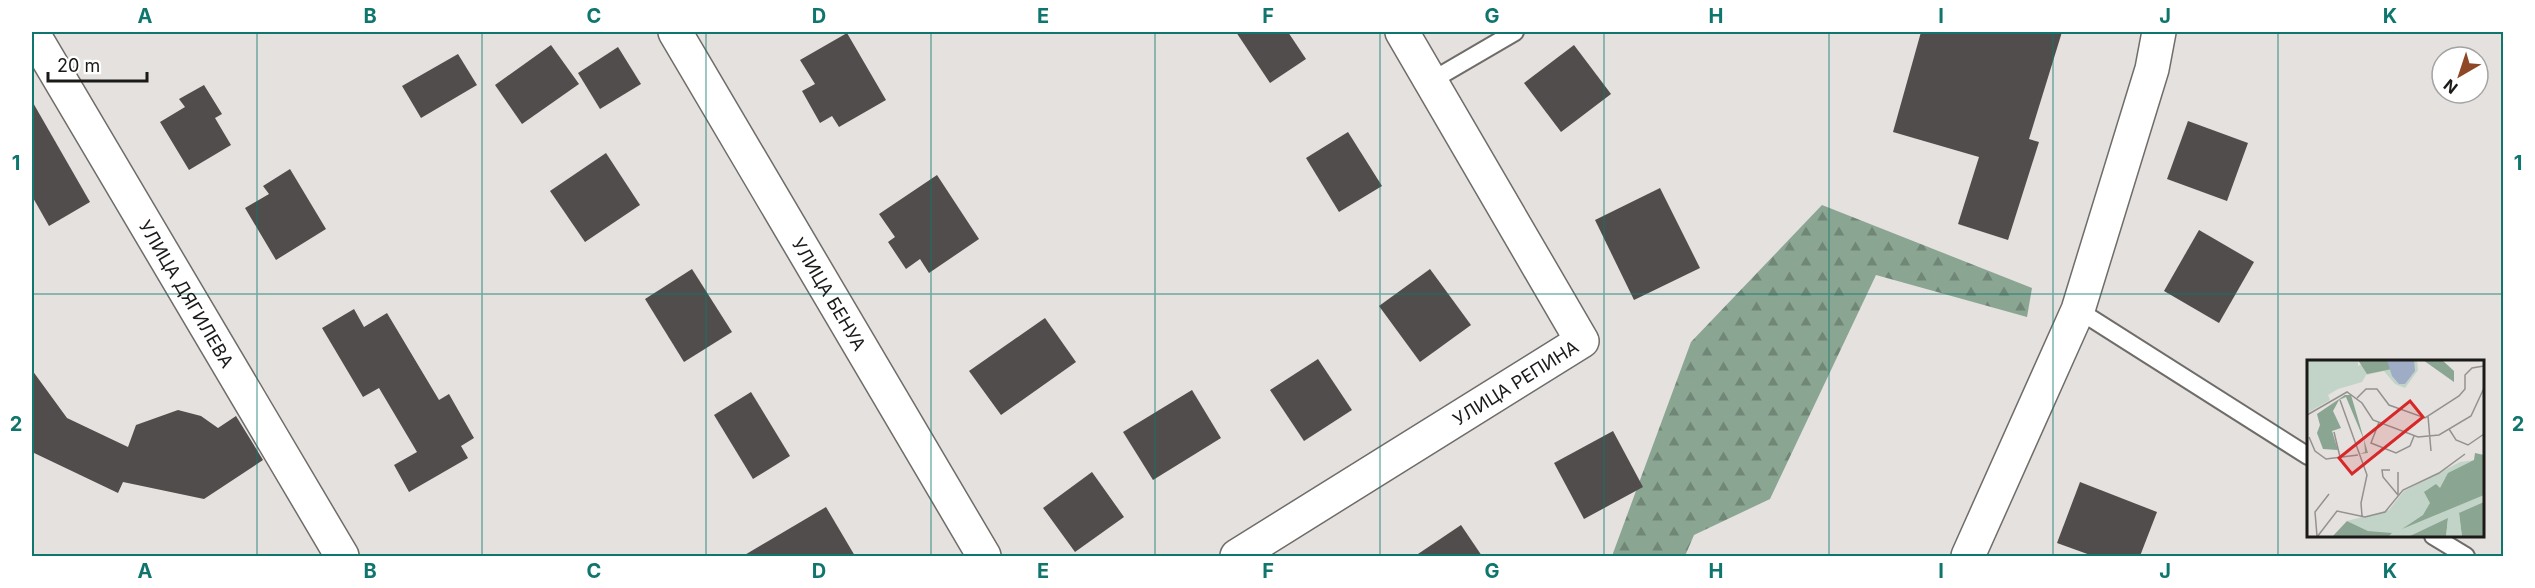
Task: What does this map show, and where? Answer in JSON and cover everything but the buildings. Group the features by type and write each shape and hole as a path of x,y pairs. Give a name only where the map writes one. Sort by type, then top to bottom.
{"street":[{"name":"УЛИЦА ДЯГИЛЕВА","path":"32,32 342,556"},
{"name":"УЛИЦА БЕНУА","path":"675,32 984,556"},
{"name":"УЛИЦА РЕПИНА","path":"1237,556 1582,341 1402,32"},
{"path":"1968,556 2078,310 2152,69 2159,32"}],"lane":[{"path":"1431,81 1515,32"},
{"path":"2078,310 2307,455"},
{"path":"2435,537 2466,556"}],"green space":[{"path":"1822,205 2032,288 2027,317 1876,275 1770,499 1694,535 1685,556 1612,556 1691,342"}]}
